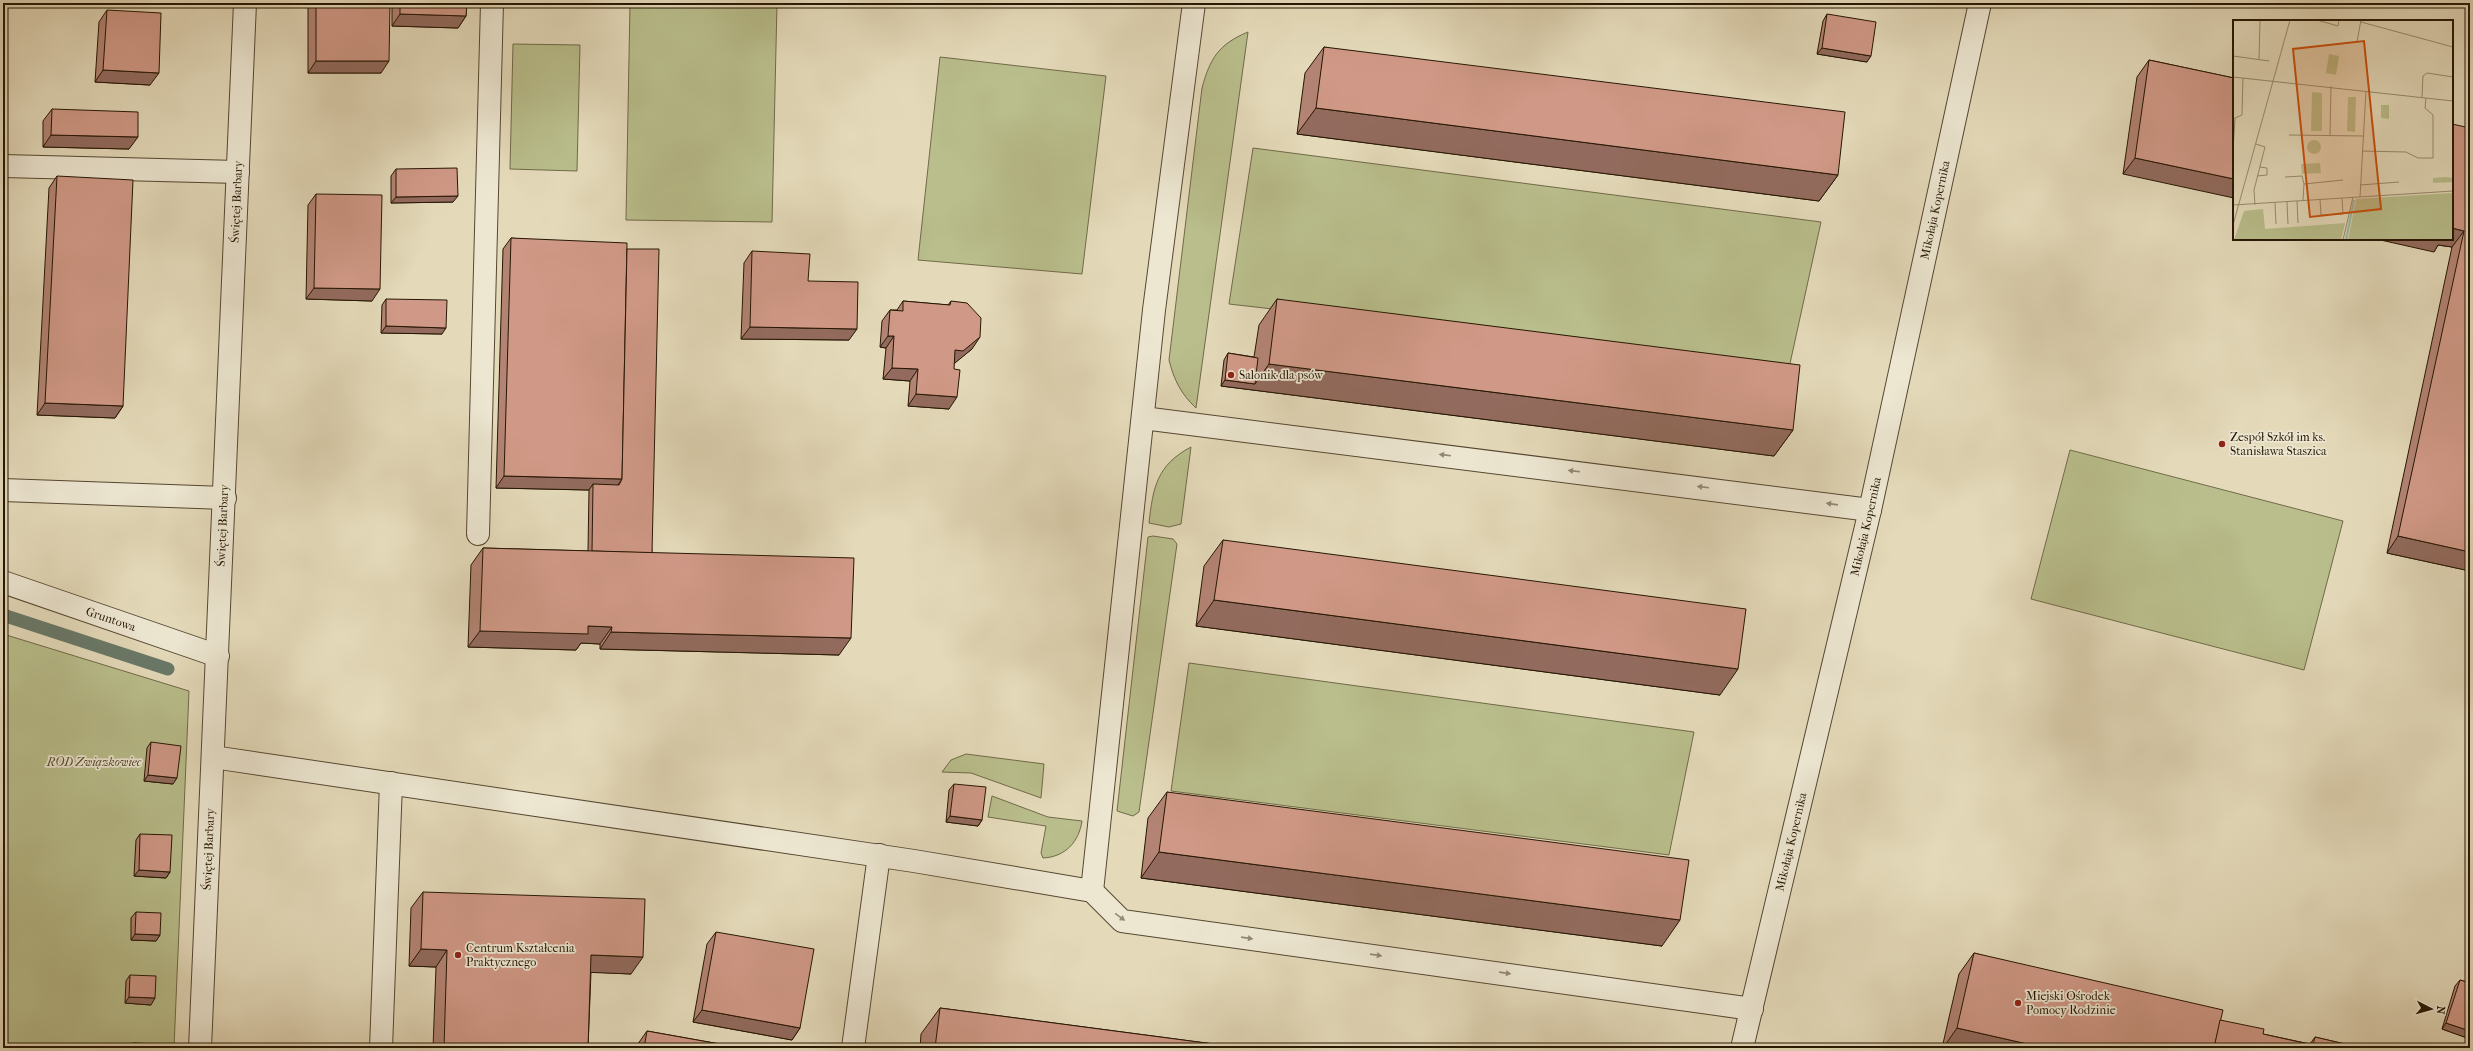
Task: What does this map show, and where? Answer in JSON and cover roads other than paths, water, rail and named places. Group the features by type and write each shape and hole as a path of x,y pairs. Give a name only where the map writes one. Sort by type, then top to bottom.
{"street":[{"name":"Świętej Barbary","path":"200,1048 246,3"},
{"path":"478,534 492,3"},
{"path":"1092,891 1154,310 1194,3"},
{"name":"Mikołaja Kopernika","path":"1742,1048 1870,510 1980,3"},
{"path":"3,166 238,172"},
{"path":"1143,418 1870,510"},
{"path":"3,490 225,498"},
{"name":"Gruntowa","path":"3,582 218,656"},
{"path":"213,756 879,855 1092,891 1122,920 1752,1009"},
{"path":"381,1048 391,783"},
{"path":"853,1048 879,855"}],"waterway":[{"path":"3,615 168,669"}],"place":[{"name":"Salonik dla psów","path":"1231,375"},
{"name":"Zespół Szkół im ks. Stanisława Staszica","path":"2222,444"},
{"name":"Centrum Kształcenia Praktycznego","path":"458,955"},
{"name":"Miejski Ośrodek Pomocy Rodzinie","path":"2018,1003"}],"park label":[{"name":"ROD Związkowiec","path":"94,762"}]}
